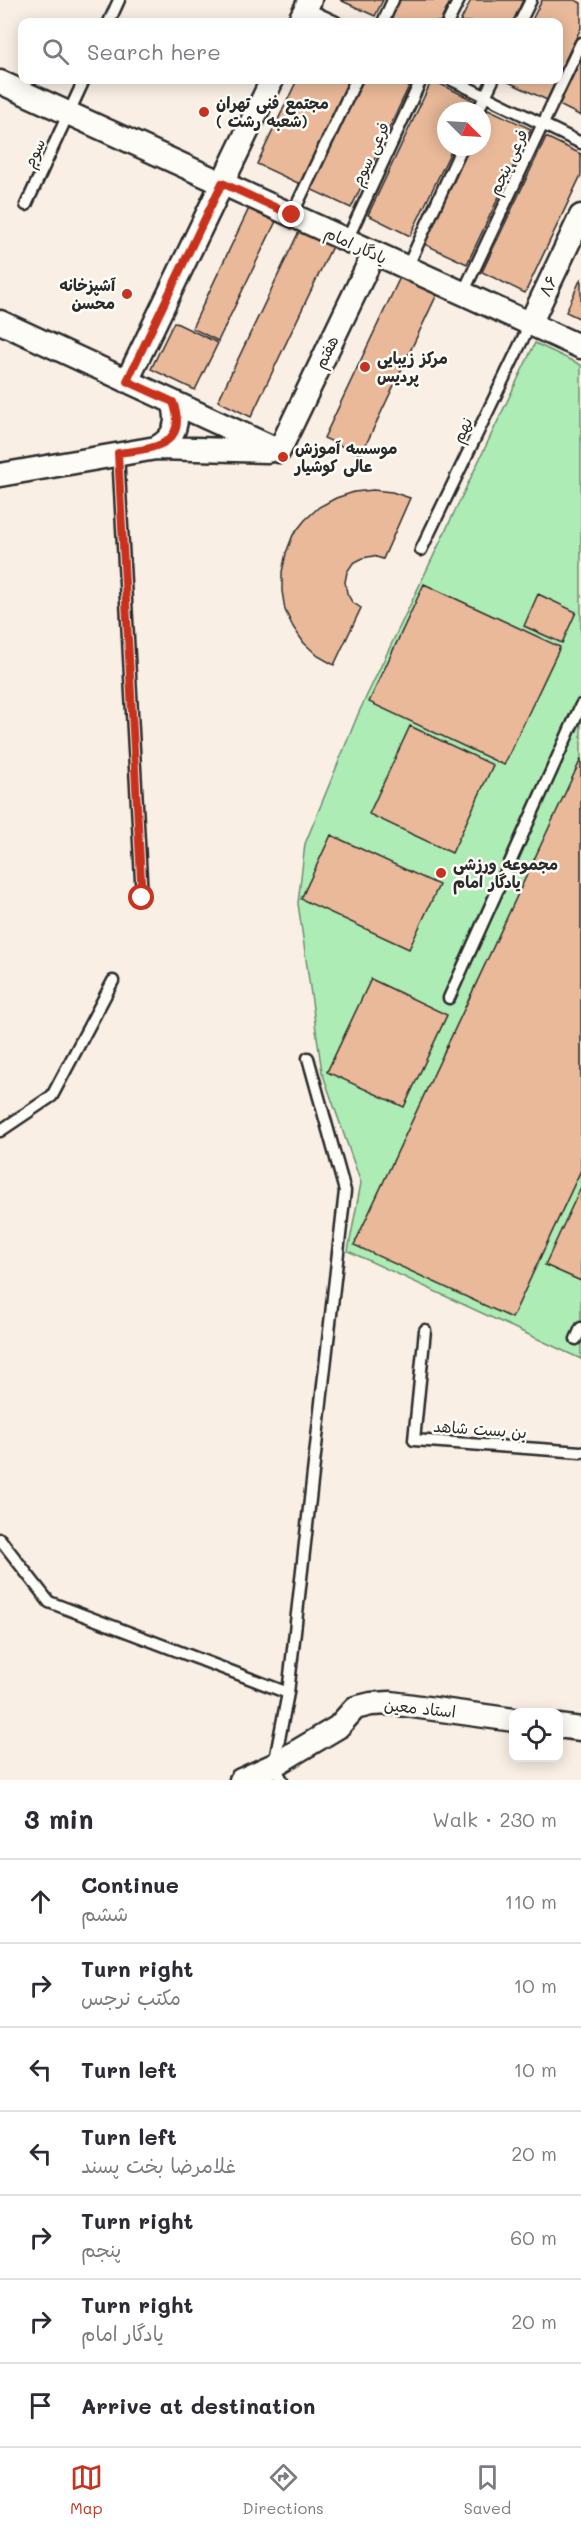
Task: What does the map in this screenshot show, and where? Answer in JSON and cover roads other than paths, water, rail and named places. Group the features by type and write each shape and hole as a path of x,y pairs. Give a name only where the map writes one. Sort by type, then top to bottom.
{"street":[{"name":"یادگار امام","path":"0,82 581,348"},
{"path":"127,381 270,84"},
{"name":"۸۶","path":"530,324 581,216"},
{"name":"هفتم","path":"279,451 374,253"},
{"path":"0,322 279,451"},
{"path":"156,448 171,437 175,428 176,411 173,402"},
{"path":"0,475 156,448 279,451"},
{"name":"استاد معین","path":"241,1780 278,1772 338,1727 355,1708 371,1704 391,1703 509,1719"},
{"path":"563,1727 581,1730"}],"lane":[{"path":"111,18 119,0"},
{"path":"385,18 393,0"},
{"path":"450,18 459,0"},
{"path":"522,18 531,0"},
{"path":"305,10 326,18"},
{"name":"فرعی پنجم","path":"563,81 581,43"},
{"name":"سوم","path":"26,205 82,84"},
{"path":"292,215 354,84"},
{"name":"فرعی سوم","path":"347,240 419,84"},
{"path":"460,84 581,143"},
{"path":"482,102 491,84"},
{"name":"فرعی پنجم","path":"463,294 562,84"},
{"path":"407,268 458,156"},
{"name":"نهم","path":"421,550 530,324"},
{"path":"118,453 142,898"},
{"path":"448,998 581,705"},
{"path":"0,1131 52,1096 113,981"},
{"path":"278,1772 345,1191 308,1058"},
{"path":"576,1339 581,1328"},
{"name":"بن بست شاهد","path":"425,1330 414,1440 581,1452"},
{"path":"0,1539 49,1602 288,1693"}],"place":[{"name":"مجتمع فنی تهران ( شعبه رشت)","path":"204,112"},
{"name":"آشپزخانه محسن","path":"127,294"},
{"name":"مرکز زیبایی پردیس","path":"365,367"},
{"name":"موسسه آموزش عالی کوشیار","path":"283,457"},
{"name":"مجموعه ورزشی یادگار امام","path":"441,873"}]}
